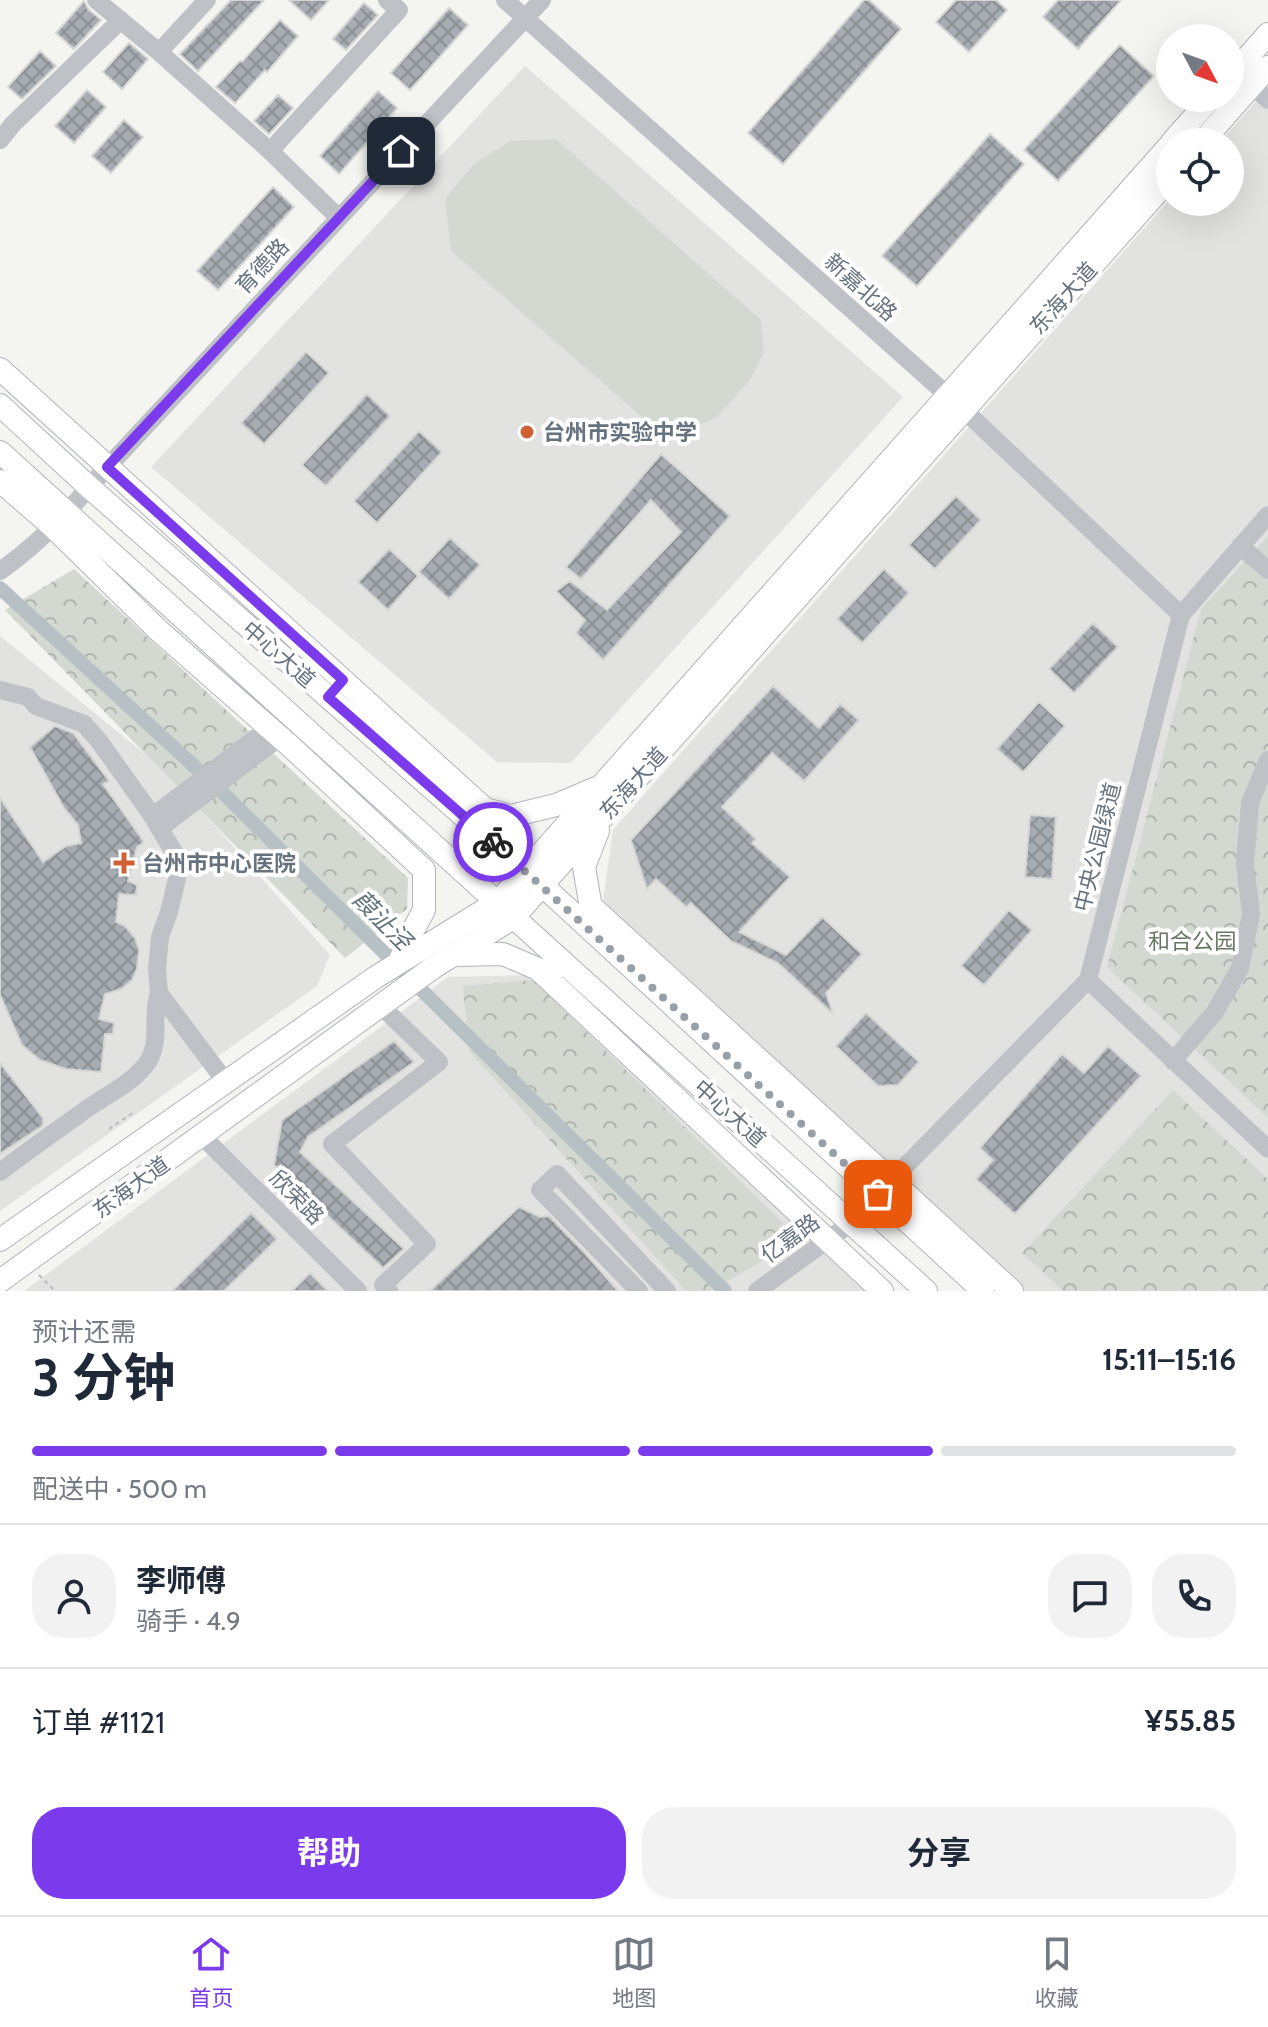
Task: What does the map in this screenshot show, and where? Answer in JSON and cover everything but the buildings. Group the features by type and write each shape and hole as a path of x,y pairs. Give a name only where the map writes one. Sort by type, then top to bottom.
{"main road":[{"path":"1244,61 1268,34"},
{"path":"1218,128 1260,92 1268,67"},
{"name":"东海大道","path":"1184,128 1199,112"},
{"name":"东海大道","path":"0,1281 454,955 611,808 1156,161"},
{"name":"东海大道","path":"534,878 601,786 955,403 1156,193"},
{"path":"0,369 107,467 336,689 485,809"},
{"name":"中心大道","path":"0,405 89,487 336,689 420,778 884,1187 983,1291"},
{"name":"中心大道","path":"0,452 60,520 273,699 926,1291"},
{"path":"0,481 60,520 158,630 424,870 424,910 399,962"},
{"path":"273,699 319,774"},
{"path":"420,778 472,806 511,816 556,805 601,786"},
{"path":"598,937 584,867 594,838 611,808"},
{"path":"591,906 884,1187 1012,1291"},
{"name":"东海大道","path":"0,1240 376,977 399,962 505,910"},
{"path":"454,955 503,954 596,993"},
{"path":"540,971 882,1291"}],"street":[{"path":"96,0 270,151 339,218"},
{"path":"159,52 207,0"},
{"path":"270,151 399,10 387,0"},
{"name":"新嘉北路","path":"505,0 955,403 1181,615"},
{"name":"育德路","path":"7,566 60,520 542,0"},
{"path":"0,140 7,118 121,20"},
{"name":"中央公园绿道","path":"1088,980 1181,615 1268,515"},
{"path":"1240,546 1268,570"},
{"path":"0,690 28,697 36,706 84,724 156,822 177,857 177,879 160,937 155,1042 149,1059 134,1077 0,1172"},
{"path":"156,822 274,732"},
{"path":"1173,1061 1215,1012 1240,968 1251,914 1245,864 1250,803 1268,760"},
{"path":"884,1187 1088,980 1268,1149"},
{"path":"159,993 225,1081"},
{"path":"381,1006 439,1062 332,1144 427,1244 383,1285 389,1291"},
{"name":"欣荣路","path":"202,1136 358,1291"},
{"path":"639,1291 540,1190 557,1174 663,1290"},
{"name":"亿嘉路","path":"757,1291 851,1223"}],"path":[{"path":"109,1129 134,1112"},
{"path":"27,1262 55,1291"}],"shaded area":[{"name":"台州市实验中学","path":"525,66 903,397 571,763 497,762 151,467"},
{"path":"1268,88 1268,1291 1023,1291 603,901 613,830 1156,215 1244,216 1244,128 1232,128"},
{"name":"台州市中心医院","path":"0,636 166,771 330,955 317,986 0,1211"},
{"path":"533,975 872,1291 24,1291 448,977"}],"green space":[{"path":"556,139 761,320 764,352 750,380 716,418 666,438 451,251 445,199 474,164 510,141"},
{"name":"和合公园","path":"1268,536 1268,1118 1107,967 1201,609"},
{"path":"74,569 408,878 407,909 345,958 5,610"},
{"path":"533,980 800,1239 711,1291 686,1291 469,1051 463,986"},
{"path":"1173,1090 1268,1179 1268,1291 1063,1291 1022,1253"}],"waterway":[{"name":"葭沚泾","path":"0,588 218,788 725,1291"}],"way so far":[{"path":"493,842 878,1194"}],"place":[{"name":"台州市实验中学","path":"527,432"},
{"name":"台州市中心医院","path":"124,863"}],"route":[{"path":"401,151 107,467 343,680 328,697 493,842"}]}
